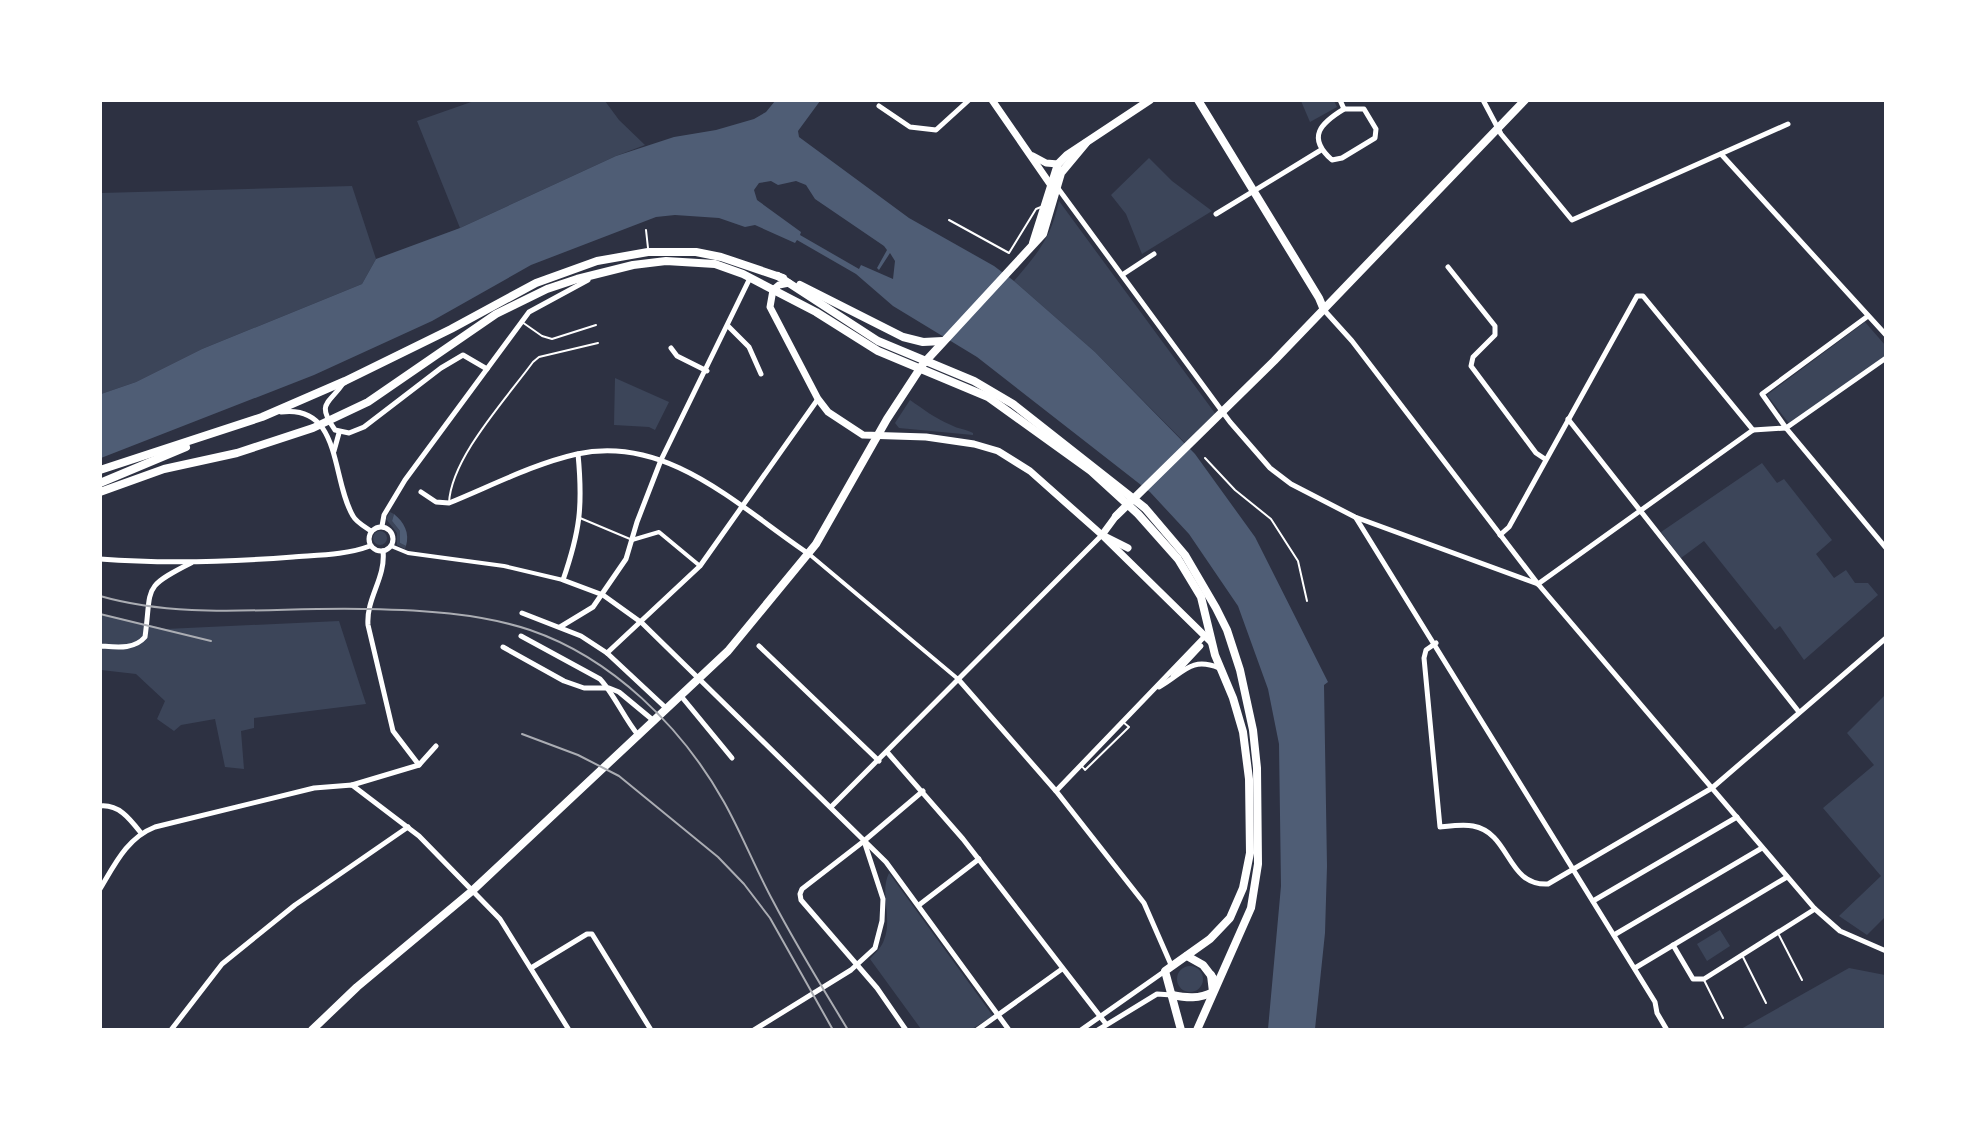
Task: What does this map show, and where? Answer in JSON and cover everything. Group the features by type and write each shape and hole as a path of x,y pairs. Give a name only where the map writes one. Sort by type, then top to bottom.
{"main road":[{"path":"312,1029 357,987 472,891 746,634 809,554 878,435 923,364 1020,261 1046,228 1058,164 1067,155 1150,100"},
{"path":"1198,100 1319,298 1324,310"},
{"path":"1116,516 1324,310 1525,100"},
{"path":"1031,248 1053,185 1086,143"},
{"path":"100,483 345,381 451,330 536,283 597,261 648,252 682,251 709,254 778,276 810,289 888,330 915,341 943,341"},
{"path":"100,492 164,469 237,453 313,428 342,415 395,386 458,340 515,304 567,282 648,263 699,262 721,266 750,278 816,312 878,351 988,397 1091,471 1138,514 1178,559 1201,597 1210,635 1237,710 1248,758 1249,865 1239,900 1230,918 1218,932 1168,969 1181,1029"},
{"path":"778,276 878,340 992,390 1095,466 1145,508 1169,535 1194,570 1227,630 1247,699 1255,748 1258,864 1251,908 1214,983 1197,1029"},
{"path":"100,470 262,417"},
{"path":"1187,956 1203,965 1214,983"},
{"path":"1197,997 1214,983"},
{"path":"1172,995 1197,997 1208,1001"}],"street":[{"path":"879,106 910,127 936,130 969,100"},
{"path":"992,100 1223,411 1270,468 1291,484 1355,517 1538,584"},
{"path":"1340,100 1344,109"},
{"path":"1483,100 1497,128 1572,220 1788,124"},
{"path":"1344,109 1364,109 1376,129 1375,138 1342,158 1332,159 1321,150 1318,139 1324,122 1344,109"},
{"path":"1216,214 1321,150"},
{"path":"1031,154 1046,164 1058,164"},
{"path":"1720,154 1886,335"},
{"path":"1122,275 1154,254"},
{"path":"1448,267 1495,326 1495,335 1473,357 1471,366 1536,453 1545,459"},
{"path":"382,526 384,515 405,480 530,312 548,300 612,270"},
{"path":"560,627 593,607 603,596 627,559 637,522 661,460 750,278"},
{"path":"789,283 779,285 773,290 770,307 818,399 828,412 859,433 926,437 992,448 1030,471 1210,635"},
{"path":"1500,535 1509,527 1636,296 1643,296 1753,430"},
{"path":"1324,310 1352,341 1538,584 1815,909 1840,931 1886,951"},
{"path":"1868,316 1762,394 1786,428 1886,548"},
{"path":"728,326 750,347 761,374"},
{"path":"671,348 677,356 706,371"},
{"path":"345,381 324,406 330,424 339,433 350,433 364,427 441,368 463,355 488,369"},
{"path":"1538,584 1753,430 1786,428 1886,358"},
{"path":"607,653 642,623 700,566 818,399"},
{"path":"262,417 282,411 299,411 306,413 325,428 342,492 354,519 371,531"},
{"path":"1568,419 1638,511 1799,712"},
{"path":"333,453 339,433"},
{"path":"421,492 436,502 449,503 525,472 578,454 615,451 661,460 702,478 809,554 957,679 1056,791 1144,903 1168,969 1081,1029"},
{"path":"563,580 577,540 580,518 582,500 578,454"},
{"path":"405,480 411,484"},
{"path":"831,807 1102,535 1116,516"},
{"path":"1355,517 1436,643 1635,968 1667,1029"},
{"path":"370,546 368,536 371,531 382,526"},
{"path":"382,526 392,534 391,546"},
{"path":"632,540 659,532 700,566"},
{"path":"1102,535 1128,548"},
{"path":"100,559 192,563 331,554 370,546 383,551"},
{"path":"391,546 408,553 504,566 563,580 603,596 642,623 894,871 1009,1029"},
{"path":"383,551 391,546"},
{"path":"383,551 384,568 372,598 368,625 393,731 419,765"},
{"path":"100,646 128,647 142,641 145,637 146,606 150,590 158,581 192,563"},
{"path":"522,613 581,636 607,653 665,711"},
{"path":"1166,684 1210,635"},
{"path":"1056,791 1210,635"},
{"path":"521,636 546,652 600,679 609,688 618,708 638,735"},
{"path":"1436,643 1426,650 1424,658 1440,827 1473,825 1482,829 1501,845 1522,877 1534,885 1548,884 1712,788 1886,638"},
{"path":"759,646 879,761"},
{"path":"503,647 564,681 584,687 609,688 619,692 655,720"},
{"path":"1155,689 1166,684 1191,665 1206,663 1221,669"},
{"path":"681,696 732,758"},
{"path":"100,889 123,852 141,833 155,827 314,788 352,785 419,765 436,746"},
{"path":"887,752 923,791 979,860 1106,1024"},
{"path":"352,785 408,827 500,919 568,1029"},
{"path":"906,1029 877,988 801,900 800,894 802,889 923,791"},
{"path":"100,806 115,807 130,818 141,833"},
{"path":"1593,902 1737,817"},
{"path":"171,1029 222,964 295,905 408,827"},
{"path":"754,1029 861,962 875,948 883,911 880,889 867,857 864,841"},
{"path":"1614,935 1762,848"},
{"path":"919,904 979,860"},
{"path":"1635,968 1787,877"},
{"path":"1673,945 1693,979 1704,978 1815,909"},
{"path":"531,968 587,934 592,934 651,1029"},
{"path":"977,1029 1062,969"},
{"path":"1098,1029 1157,994 1172,995"}],"lane":[{"path":"949,220 1009,253 1036,209 1044,206"},
{"path":"646,230 648,252"},
{"path":"522,322 542,336 552,339 596,325"},
{"path":"449,503 450,490 460,461 533,362 539,357 598,344"},
{"path":"1205,458 1235,490 1271,519 1298,561 1307,601"},
{"path":"580,518 632,540"},
{"path":"1778,932 1802,981"},
{"path":"1742,954 1766,1003"},
{"path":"1704,978 1723,1018"}],"shaded area":[{"path":"474,101 605,101 619,120 645,145 616,156 460,228 417,121"},
{"path":"775,101 820,101 798,131 799,137 909,218 994,266 1095,352 1195,454 1255,537 1328,682 1324,685 1327,866 1325,933 1315,1029 1268,1029 1281,886 1279,744 1268,689 1238,606 1189,534 1150,492 977,357 893,306 856,274 797,240 795,243 755,225 745,227 719,218 675,215 656,217 531,265 432,321 314,375 101,458 101,394 136,382 202,349 362,284 376,259 460,228 616,156 674,137 716,130 754,119 766,112","holes":["771,181 778,185 796,181 806,185 815,199 884,246 887,250 877,268 879,270 890,253 895,261 893,279 861,265 859,269 800,235 801,232 757,200 754,190 759,183"]},
{"path":"1301,101 1334,101 1337,107 1310,122"},
{"path":"1149,158 1172,181 1212,211 1142,254 1126,214 1111,195"},
{"path":"352,186 376,259 362,284 202,349 136,382 101,394 101,193"},
{"path":"1059,201 1217,416 1189,447 1095,352 1014,281 1048,235"},
{"path":"1865,322 1885,345 1885,356 1791,426 1767,395"},
{"path":"615,378 669,402 655,430 649,427 614,425"},
{"path":"910,400 940,420 973,433 973,435 899,428 895,423"},
{"path":"1762,463 1777,483 1784,479 1832,540 1816,554 1834,578 1846,570 1855,583 1868,583 1878,595 1804,660 1780,626 1775,630 1704,541 1681,558 1661,532"},
{"path":"390,512 394,514 392,521 400,531 400,543 406,546 405,549 397,545 397,533 386,519"},
{"path":"394,514 405,528 406,546 400,543 400,531 392,521"},
{"path":"377,531 383,531 387,538 383,545 377,545 373,541 373,535"},
{"path":"106,615 166,629 339,621 366,704 254,718 254,728 241,731 244,769 225,767 215,719 181,725 174,731 157,719 165,701 136,674 101,670 101,616"},
{"path":"1885,695 1885,917 1867,935 1839,916 1881,876 1823,808 1874,765 1847,733"},
{"path":"889,873 993,1016 972,1029 921,1029 870,959 882,945 886,932 885,889"},
{"path":"1720,930 1730,946 1707,961 1697,944"},
{"path":"1190,966 1199,970 1203,979 1199,988 1190,992 1181,988 1177,979 1181,970"},
{"path":"1849,968 1885,975 1885,1029 1741,1029"}],"railway":[{"path":"100,596 133,604 200,610 368,609 470,616 530,630 560,642 589,658 642,698 688,747 707,774 731,814 766,889 848,1030"},
{"path":"100,614 211,641"},
{"path":"522,734 578,755 619,776 718,857 744,884 770,918 833,1030"}]}
